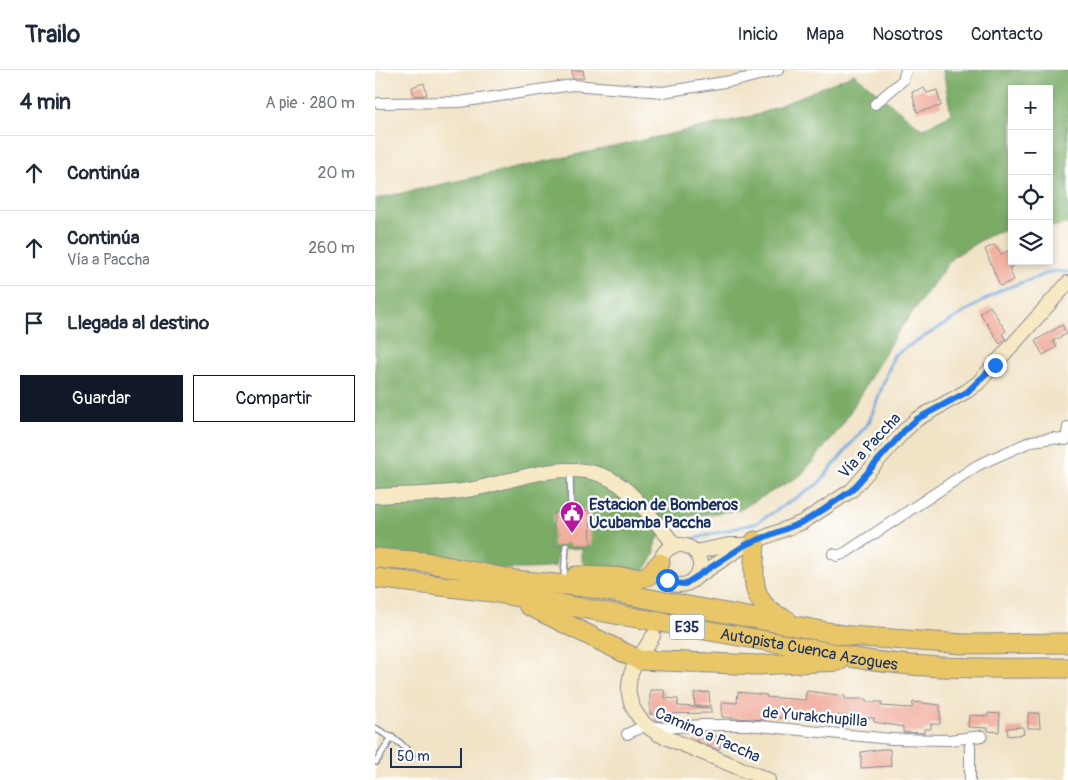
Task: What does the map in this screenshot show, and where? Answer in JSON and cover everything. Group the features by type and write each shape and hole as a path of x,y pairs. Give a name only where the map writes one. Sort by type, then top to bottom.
{"highway":[{"path":"750,543 753,583 758,598 775,616 819,631"},
{"name":"Autopista Cuenca Azogues","path":"375,558 425,562 495,574 515,580 608,591 849,636 928,643 1068,643"},
{"path":"495,574 641,578 649,575 660,564"},
{"name":"Autopista Cuenca Azogues","path":"375,578 459,587 828,652 861,660 975,667 1068,668"},
{"path":"513,597 639,660 758,665 861,660"}],"main road":[{"name":"Vía a Paccha","path":"695,578 750,543 803,522 852,490 899,436 917,419 967,392 978,383 1068,283"},
{"path":"375,496 475,489 541,472 570,469 608,479 624,488 675,545"},
{"name":"Vía a Paccha","path":"695,552 750,543"},
{"path":"675,545 686,546 695,552 700,565 695,578 677,591 673,583 663,576 660,564 664,552 675,545"},
{"name":"Camino a Paccha","path":"653,636 631,673 630,700 644,726 658,734 768,780"}],"street":[{"path":"379,103 460,102 572,85 663,92 743,79 778,70"},
{"path":"875,104 903,80 906,70"},
{"path":"833,554 837,556 845,553 978,465 1032,441 1053,438 1067,440 1068,427"},
{"name":"de Yurakchupilla","path":"644,726 665,728 701,725 748,725 891,739 949,740 982,736"},
{"path":"627,734 644,726"},
{"path":"970,746 970,780"}],"lane":[{"path":"570,469 571,512"},
{"path":"564,576 566,546"},
{"path":"375,728 392,737 410,750 412,754"},
{"path":"376,762 392,737"}],"green space":[{"path":"943,70 1068,70 1068,224 1053,226 1053,85 1008,85 1008,230 995,232 953,257 895,336 841,427 801,475 739,510 685,517 655,541 653,558 643,571 587,567 582,561 582,548 558,549 555,567 532,569 487,568 375,555 375,199 757,115 854,74 922,129 951,114"}],"building":[{"path":"572,70 583,70 584,78 572,78"},
{"path":"424,83 427,95 414,96 412,87"},
{"path":"924,88 927,93 937,90 941,106 917,112 912,92"},
{"path":"994,245 1001,254 1008,251 1008,265 1012,265 1009,268 1014,280 1000,286 985,249"},
{"path":"990,306 1006,331 1002,334 1006,339 1000,344 980,313"},
{"path":"1062,325 1067,334 1053,341 1057,347 1043,355 1035,341"},
{"name":"Estacion de Bomberos Ucubamba Paccha","path":"590,510 591,546 570,546 566,542 562,546 553,546 554,513 567,512 572,516 575,512"},
{"path":"650,690 664,690 665,698 678,699 678,706 711,708 711,713 656,714 666,718 665,721 655,720 655,714 650,714"},
{"path":"807,691 845,696 845,699 866,699 866,702 882,702 881,706 912,708 913,702 940,705 940,724 931,724 931,729 924,729 924,733 903,732 903,727 874,722 874,718 854,718 854,716 836,716 836,719 783,715 783,718 765,717 765,720 722,717 722,702 737,703 738,692 767,695 766,697 805,700"},
{"path":"709,692 710,706 695,706 694,693"},
{"path":"988,713 1000,714 999,732 988,731 988,728 968,727 969,715 988,716"},
{"path":"1028,713 1039,713 1040,728 1028,728"},
{"path":"1023,727 1024,734 1008,736 1007,728"},
{"path":"699,732 723,738 719,750 696,741"},
{"path":"890,749 891,766 861,768 861,752"}],"waterway":[{"path":"693,539 756,523 818,484 869,422 894,355 1001,290 1054,271 1068,272"}],"place":[{"name":"Estacion de Bomberos Ucubamba Paccha","path":"572,534"}],"route":[{"path":"667,580 679,585 690,582 745,545 803,522 823,510 852,490 873,469 894,441 917,419 967,392 995,365"}]}
